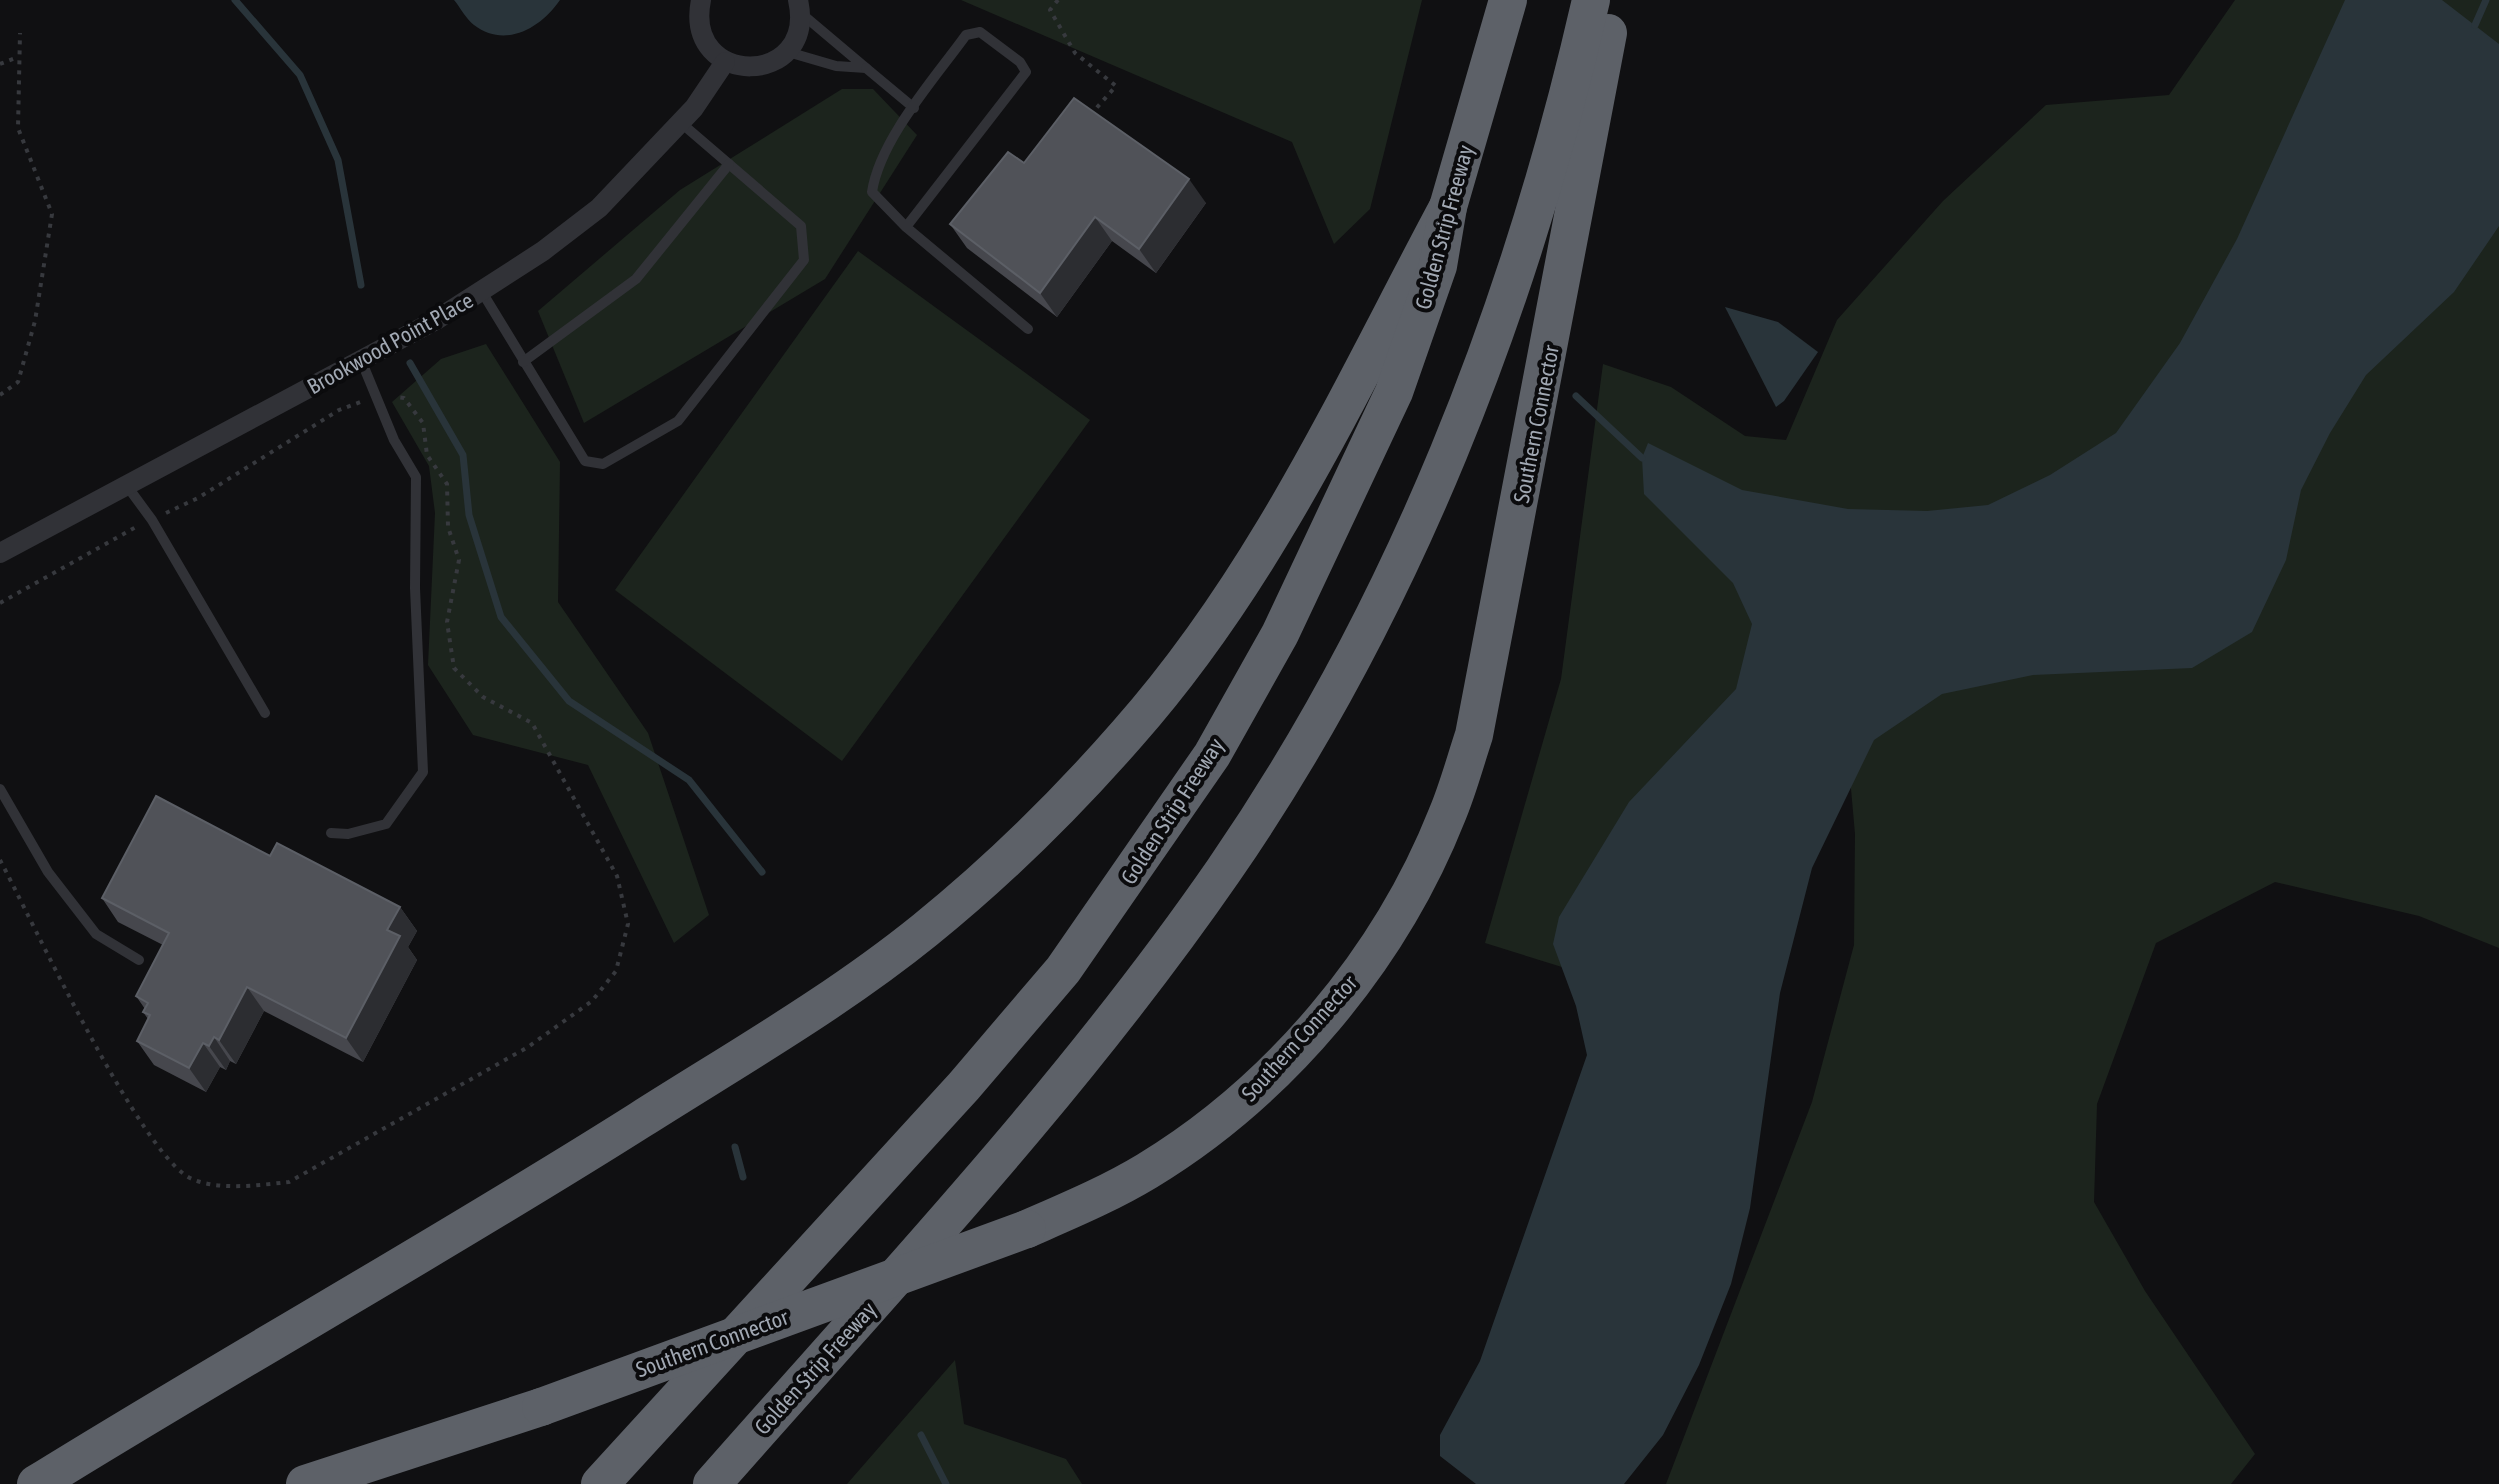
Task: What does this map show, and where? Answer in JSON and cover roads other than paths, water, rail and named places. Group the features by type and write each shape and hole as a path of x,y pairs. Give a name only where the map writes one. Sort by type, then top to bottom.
{"highway":[{"name":"Golden Strip Freeway","path":"600,1484 964,1086 1063,970 1212,755 1280,634 1394,392 1438,266 1448,207 1508,0"},
{"name":"Golden Strip Freeway","path":"712,1484 1059,1091 1227,866 1306,739 1370,621 1477,387 1550,167 1591,0"},
{"name":"Southern Connector","path":"305,1484 541,1407 1027,1229 1150,1169 1233,1111 1263,1083 1343,992 1375,949 1420,873 1447,816 1474,735 1614,0"},
{"path":"36,1484 571,1164 811,1013 924,931 1031,836 1131,731 1221,615 1302,487 1448,207"}],"street":[{"path":"701,0 698,18 702,36 711,51 725,62 747,68 769,65 788,52 798,35 800,7"},
{"name":"Brookwood Point Place","path":"0,553 482,292 599,208 680,122 725,62"}],"lane":[{"path":"800,7 914,108"},
{"path":"906,227 1026,72 1020,62 980,32 966,35 914,108 875,171 872,192 906,227 1028,329"},
{"path":"788,52 836,66 866,68"},
{"path":"482,292 585,461 603,464 678,421 804,260 801,226 680,122"},
{"path":"523,362 636,279 729,164"},
{"path":"331,833 348,834 386,824 423,772 415,588 416,477 394,440 360,358"},
{"path":"127,486 152,520 265,713"},
{"path":"0,789 48,872 96,934 139,960"}],"waterway":[{"path":"235,0 300,75 338,160 361,285"},
{"path":"2475,25 2486,0"},
{"path":"410,363 463,455 469,515 501,617 569,701 689,780 762,872"},
{"path":"1576,396 1642,458"},
{"path":"735,1147 743,1177"},
{"path":"921,1435 946,1484"}]}
